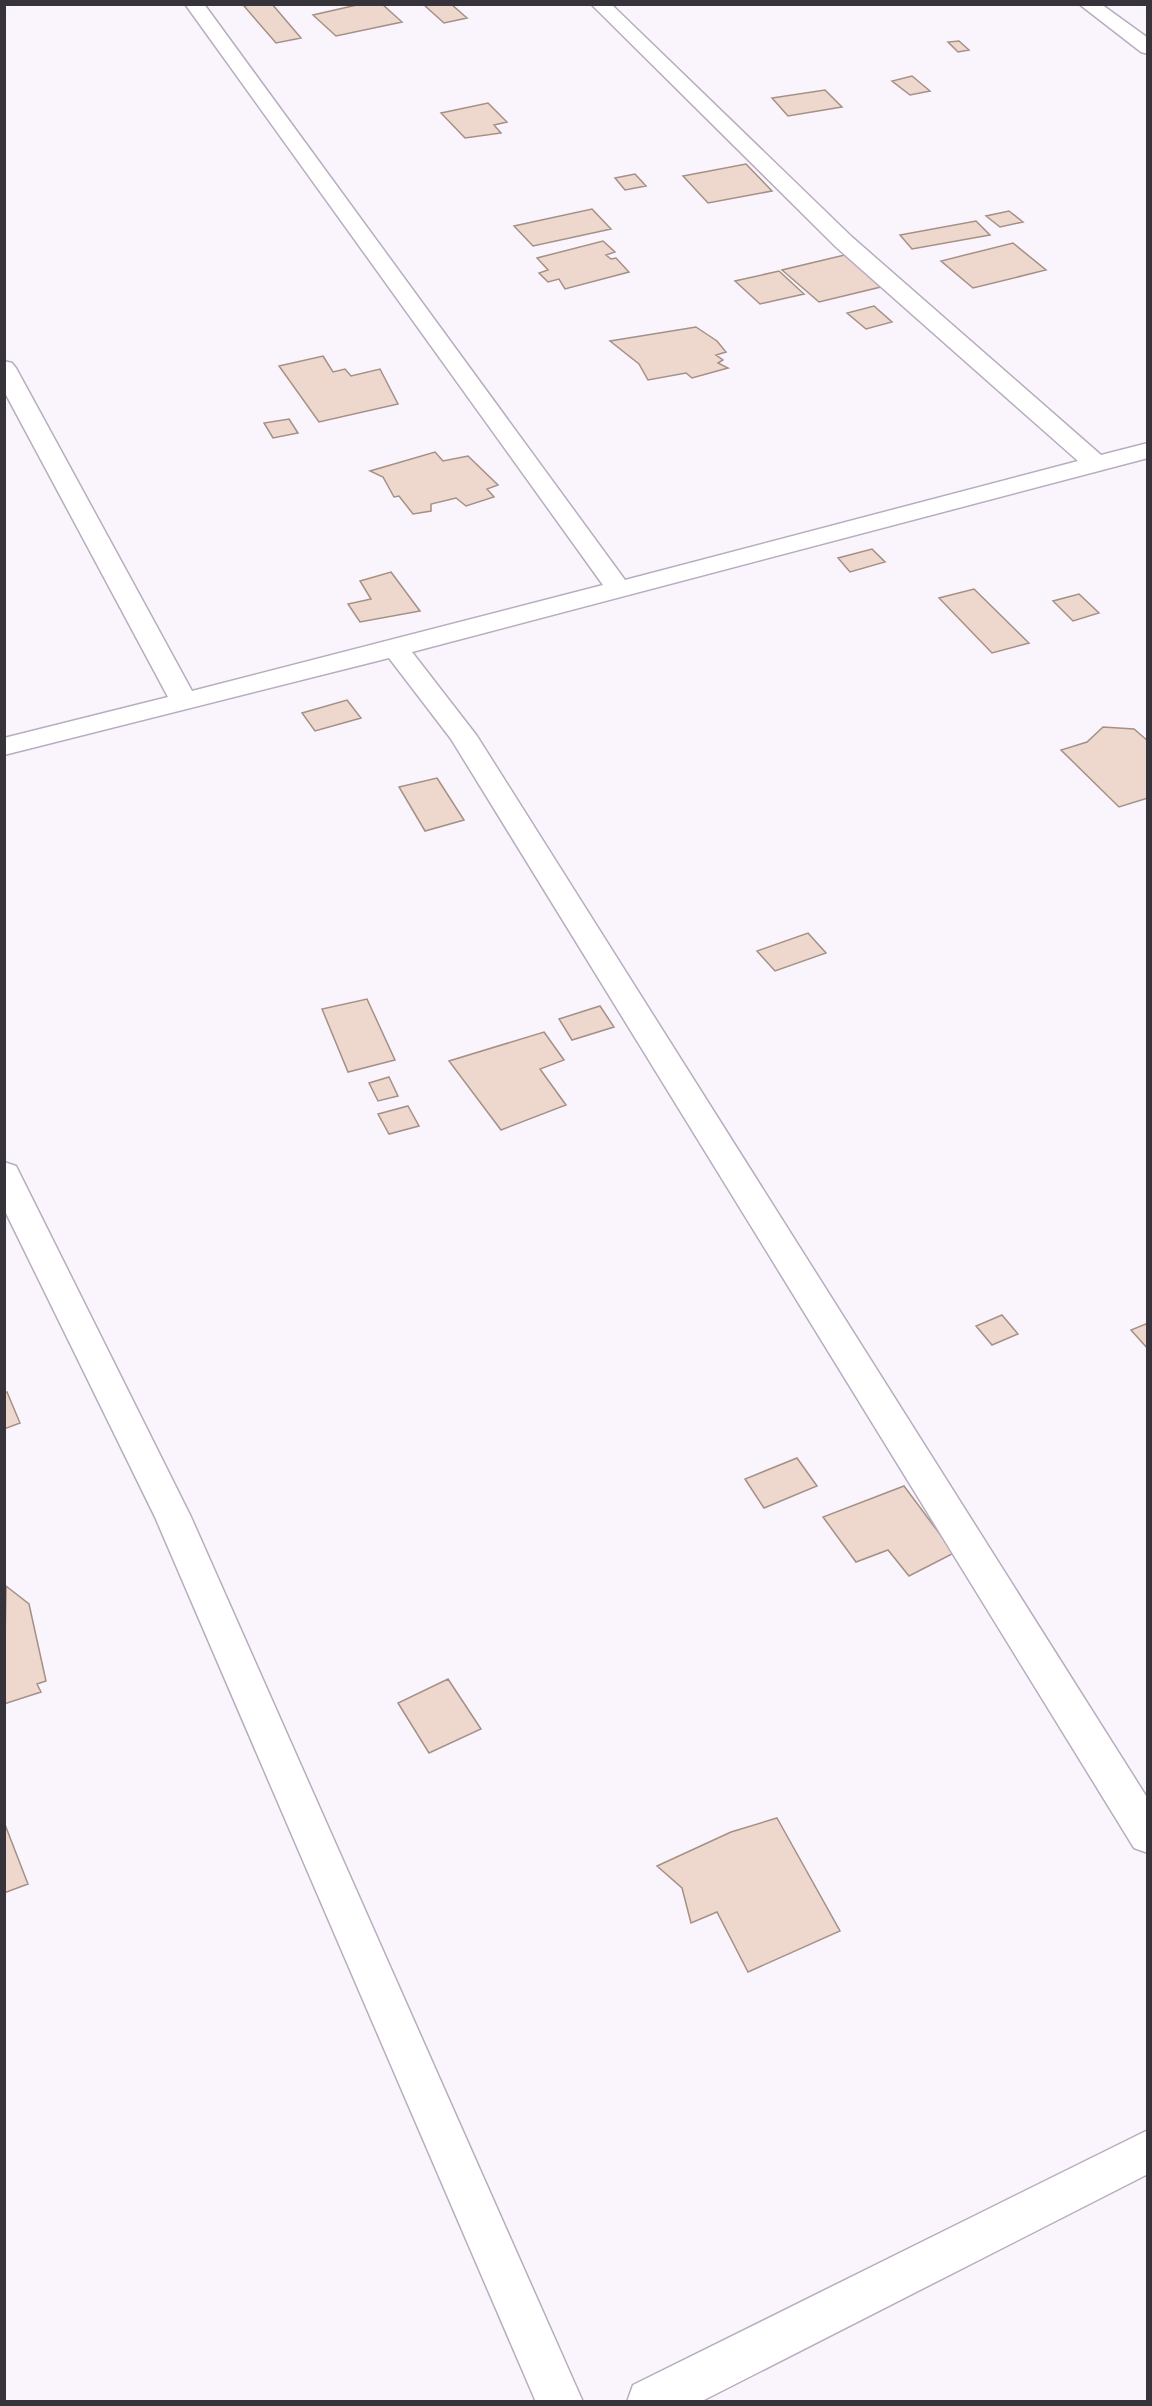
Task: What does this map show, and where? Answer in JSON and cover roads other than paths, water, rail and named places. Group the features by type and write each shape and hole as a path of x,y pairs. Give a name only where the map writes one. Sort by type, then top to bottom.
{"street":[{"path":"194,4 619,588"},
{"path":"600,4 844,242 1094,462"},
{"path":"1088,4 1148,48"},
{"path":"4,368 184,702"},
{"path":"4,747 395,648 1094,462 1148,450"},
{"path":"395,648 463,736 1148,1835"},
{"path":"4,1174 173,1517 560,2402"},
{"path":"650,2402 1148,2151"}]}
